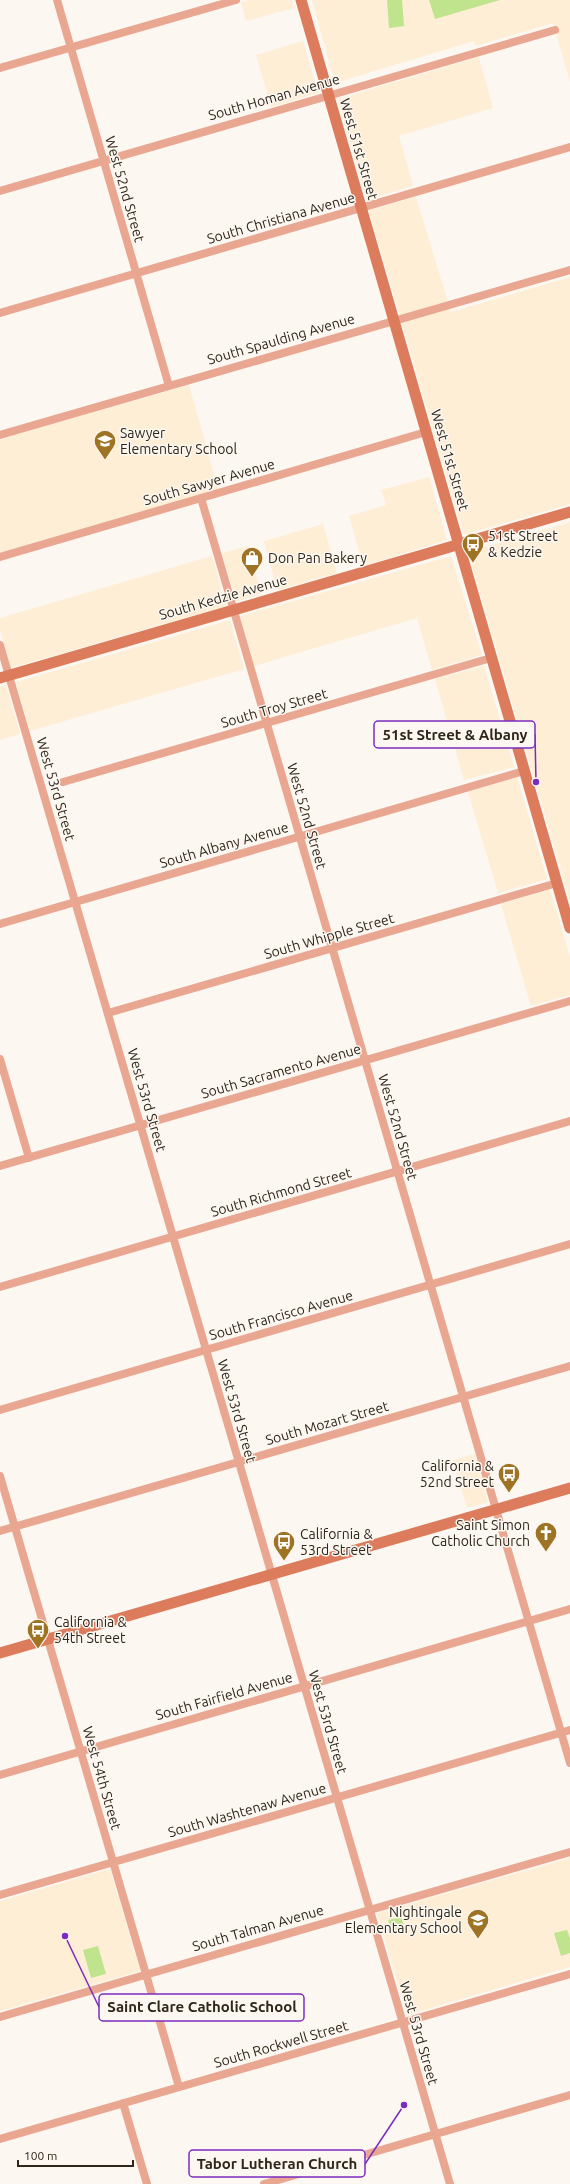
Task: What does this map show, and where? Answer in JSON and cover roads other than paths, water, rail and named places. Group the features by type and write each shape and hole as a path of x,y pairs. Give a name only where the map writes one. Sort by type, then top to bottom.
{"street":[{"name":"West 52nd Street","path":"57,0 169,386"},
{"path":"0,68 236,0"},
{"name":"West 51st Street","path":"300,0 570,928"},
{"name":"South Homan Avenue","path":"0,191 555,30"},
{"name":"South Christiana Avenue","path":"0,313 570,147"},
{"name":"South Spaulding Avenue","path":"0,435 570,270"},
{"name":"South Sawyer Avenue","path":"0,557 426,432"},
{"name":"West 52nd Street","path":"201,498 570,1763"},
{"name":"South Kedzie Avenue","path":"5,677 570,512"},
{"name":"West 53rd Street","path":"0,644 5,677 108,1013 450,2184"},
{"name":"South Troy Street","path":"63,782 491,658"},
{"name":"South Albany Avenue","path":"0,924 524,771"},
{"name":"South Whipple Street","path":"108,1013 557,883"},
{"name":"South Sacramento Avenue","path":"0,1166 570,1001"},
{"path":"0,1059 29,1158"},
{"name":"South Richmond Street","path":"0,1287 570,1122"},
{"name":"South Francisco Avenue","path":"0,1410 570,1244"},
{"name":"South Mozart Street","path":"0,1531 570,1366"},
{"name":"West 54th Street","path":"0,1476 179,2087"},
{"path":"0,1653 570,1488"},
{"name":"South Fairfield Avenue","path":"0,1775 570,1609"},
{"name":"South Washtenaw Avenue","path":"0,1895 570,1730"},
{"name":"South Talman Avenue","path":"0,2017 570,1852"},
{"name":"South Rockwell Street","path":"0,2139 570,1974"},
{"path":"264,2184 570,2095"},
{"path":"123,2103 147,2184"}],"place":[{"name":"Sawyer Elementary School","path":"105,460"},
{"name":"51st Street & Kedzie","path":"473,564"},
{"name":"Don Pan Bakery","path":"252,578"},
{"name":"51st Street & Albany","path":"536,782"},
{"name":"California & 52nd Street","path":"509,1494"},
{"name":"Saint Simon Catholic Church","path":"546,1552"},
{"name":"California & 53rd Street","path":"284,1562"},
{"name":"California & 54th Street","path":"38,1650"},
{"name":"Saint Clare Catholic School","path":"65,1936"},
{"name":"Nightingale Elementary School","path":"478,1940"},
{"name":"Tabor Lutheran Church","path":"404,2105"}]}
